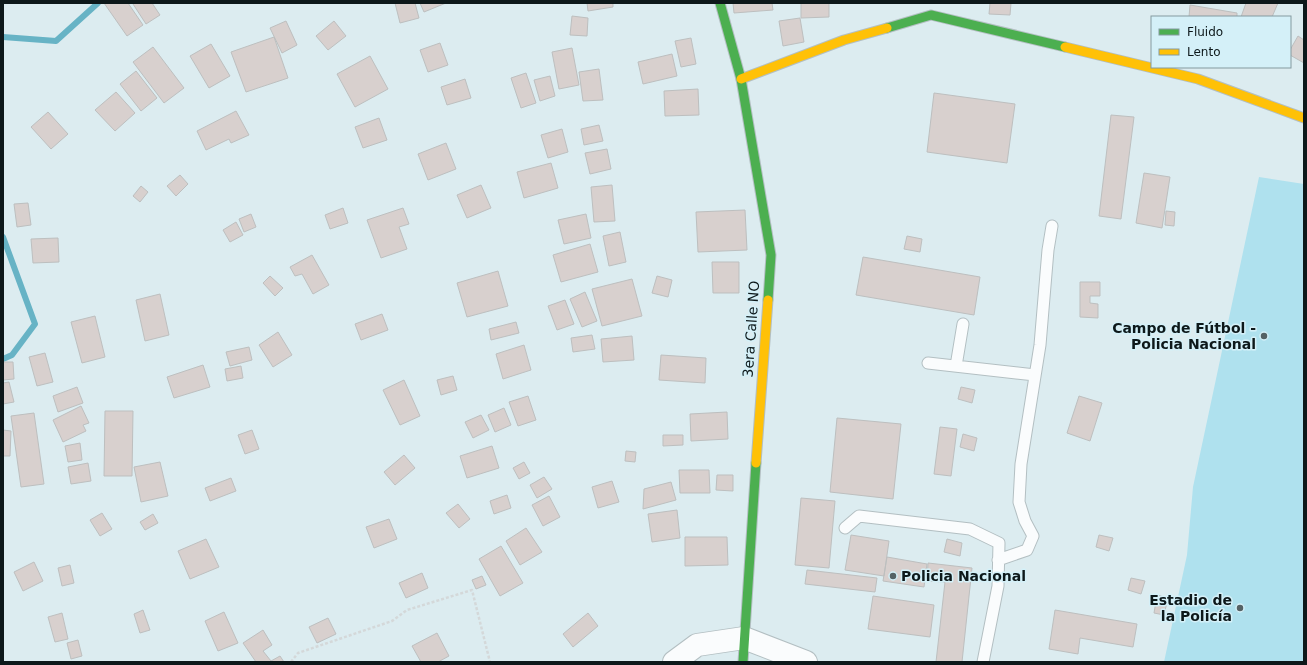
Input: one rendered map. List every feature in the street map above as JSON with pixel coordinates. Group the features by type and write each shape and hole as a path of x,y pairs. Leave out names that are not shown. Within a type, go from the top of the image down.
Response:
{"street":[{"name":"3era Calle NO","path":"720,3 741,80 771,255 743,662"},
{"path":"741,80 844,40 930,15 1151,68"},
{"path":"1152,68 1198,79 1304,118"},
{"path":"674,662 697,645 744,638 806,662"}],"lane":[{"path":"998,560 1027,550 1033,536 1025,521 1019,502 1021,464 1040,345 1048,250 1052,226"},
{"path":"956,366 963,324"},
{"path":"928,363 1035,375"},
{"path":"845,528 859,516 970,529 999,542 998,586 983,662"}],"path":[{"path":"291,662 298,653 392,621 407,610 472,590 490,662"}],"shaded area":[{"path":"1259,177 1304,184 1304,662 1164,662 1187,555 1193,487"}],"building":[{"path":"104,3 128,3 143,25 127,36"},
{"path":"133,3 152,3 160,15 146,24"},
{"path":"395,3 415,3 419,18 400,23"},
{"path":"420,3 446,3 424,12"},
{"path":"587,3 613,3 613,7 588,11"},
{"path":"733,3 772,3 773,10 734,13"},
{"path":"801,3 829,3 829,17 801,18"},
{"path":"990,3 1011,3 1010,15 989,14"},
{"path":"1246,3 1278,3 1272,16 1241,16"},
{"path":"1190,5 1237,13 1237,16 1189,16"},
{"path":"572,16 588,18 587,36 570,35"},
{"path":"800,18 804,42 783,46 779,21"},
{"path":"286,21 297,45 282,53 270,28"},
{"path":"334,21 346,36 328,50 316,36"},
{"path":"1298,36 1304,40 1304,63 1291,56 1291,48"},
{"path":"274,37 288,78 246,92 231,52"},
{"path":"691,38 696,64 681,67 675,41"},
{"path":"440,43 448,65 428,72 420,50"},
{"path":"211,44 230,76 209,88 190,56"},
{"path":"153,47 184,88 164,103 133,62"},
{"path":"572,48 579,85 559,89 552,52"},
{"path":"672,54 677,76 643,84 638,62"},
{"path":"370,56 388,89 355,107 337,74"},
{"path":"599,69 603,100 583,101 579,72"},
{"path":"136,71 157,98 141,111 120,84"},
{"path":"526,73 536,103 521,108 511,78"},
{"path":"550,76 555,96 540,101 534,80"},
{"path":"465,79 471,98 447,105 441,87"},
{"path":"698,89 699,115 665,116 664,91"},
{"path":"116,92 135,113 115,131 95,110"},
{"path":"934,93 1015,104 1007,163 927,152"},
{"path":"236,111 249,135 231,143 229,139 206,150 197,131"},
{"path":"48,112 68,134 51,149 31,127"},
{"path":"1111,115 1134,117 1121,219 1099,216"},
{"path":"379,118 387,140 363,148 355,127"},
{"path":"599,125 603,141 584,145 581,129"},
{"path":"562,129 568,152 548,158 541,135"},
{"path":"446,143 456,169 428,180 418,154"},
{"path":"607,149 611,169 590,174 585,153"},
{"path":"551,163 558,188 524,198 517,172"},
{"path":"1144,173 1170,177 1162,228 1136,223"},
{"path":"180,175 188,184 176,196 167,186"},
{"path":"481,185 491,208 467,218 457,195"},
{"path":"612,185 615,221 594,222 591,187"},
{"path":"141,186 148,192 140,202 133,196"},
{"path":"28,203 31,225 17,227 14,204"},
{"path":"343,208 348,223 330,229 325,215"},
{"path":"403,208 409,224 399,227 407,249 381,258 367,220"},
{"path":"745,210 747,250 698,252 696,212"},
{"path":"1166,211 1175,212 1174,226 1165,225"},
{"path":"251,214 256,227 244,232 239,219"},
{"path":"586,214 591,238 564,244 558,220"},
{"path":"236,222 243,235 230,242 223,230"},
{"path":"620,232 626,262 609,266 603,236"},
{"path":"907,236 922,239 920,252 904,249"},
{"path":"58,238 59,262 33,263 31,239"},
{"path":"590,244 598,272 561,282 553,255"},
{"path":"312,255 329,285 313,294 302,274 295,276 290,267"},
{"path":"863,257 980,277 974,315 856,295"},
{"path":"712,262 739,262 739,293 713,293"},
{"path":"498,271 508,306 467,317 457,283"},
{"path":"270,276 283,288 275,296 263,283"},
{"path":"657,276 672,280 668,297 652,293"},
{"path":"632,279 642,316 602,326 592,289"},
{"path":"1080,282 1100,282 1100,296 1090,296 1090,303 1098,304 1098,318 1080,317"},
{"path":"585,292 597,321 582,327 570,299"},
{"path":"160,294 169,335 145,341 136,300"},
{"path":"565,300 574,324 557,330 548,306"},
{"path":"382,314 388,330 361,340 355,324"},
{"path":"95,316 105,357 82,363 71,322"},
{"path":"516,322 519,333 491,340 489,329"},
{"path":"278,332 292,355 273,367 259,345"},
{"path":"592,335 595,349 573,352 571,338"},
{"path":"632,336 634,360 603,362 601,339"},
{"path":"524,345 531,370 503,379 496,354"},
{"path":"249,347 252,360 230,366 226,352"},
{"path":"45,353 53,382 37,386 29,357"},
{"path":"661,355 706,358 705,383 659,380"},
{"path":"3,362 13,362 14,379 3,380"},
{"path":"203,365 210,387 174,398 167,377"},
{"path":"241,366 243,378 227,381 225,369"},
{"path":"453,376 457,390 441,395 437,380"},
{"path":"404,380 420,416 400,425 383,390"},
{"path":"9,382 14,402 3,404 3,383"},
{"path":"77,387 83,403 58,412 53,396"},
{"path":"961,387 975,390 972,403 958,399"},
{"path":"528,396 536,420 518,426 509,402"},
{"path":"1079,396 1102,403 1090,441 1067,433"},
{"path":"81,406 89,423 83,425 86,431 63,442 53,420"},
{"path":"504,408 511,425 495,432 488,415"},
{"path":"105,411 133,411 132,476 104,476"},
{"path":"727,412 728,439 691,441 690,414"},
{"path":"34,413 44,484 21,487 11,416"},
{"path":"481,415 489,430 473,438 465,422"},
{"path":"837,418 901,424 893,499 830,492"},
{"path":"940,427 957,429 951,476 934,474"},
{"path":"3,430 11,431 10,456 3,456"},
{"path":"252,430 259,449 245,454 238,435"},
{"path":"963,434 977,438 974,451 960,447"},
{"path":"663,435 683,435 683,445 663,446"},
{"path":"80,443 82,460 68,462 65,446"},
{"path":"492,446 499,468 467,478 460,456"},
{"path":"626,451 636,452 635,462 625,461"},
{"path":"404,455 415,468 395,485 384,472"},
{"path":"160,462 168,496 141,502 134,467"},
{"path":"524,462 530,473 519,479 513,468"},
{"path":"88,463 91,481 71,484 68,467"},
{"path":"679,470 709,470 710,493 680,493"},
{"path":"717,475 733,475 733,491 716,490"},
{"path":"544,477 552,489 537,498 530,485"},
{"path":"231,478 236,491 210,501 205,488"},
{"path":"612,481 619,502 598,508 592,487"},
{"path":"671,482 676,500 643,509 644,489"},
{"path":"507,495 511,508 494,514 490,501"},
{"path":"549,496 560,517 543,526 532,505"},
{"path":"801,498 835,501 829,568 795,565"},
{"path":"458,504 470,519 459,528 446,513"},
{"path":"677,510 680,538 652,542 648,514"},
{"path":"102,513 112,529 100,536 90,520"},
{"path":"153,514 158,523 145,530 140,522"},
{"path":"389,519 397,539 374,548 366,527"},
{"path":"526,528 542,552 520,565 506,541"},
{"path":"851,535 889,541 884,576 845,570"},
{"path":"1099,535 1113,538 1109,551 1096,547"},
{"path":"685,537 727,537 728,565 685,566"},
{"path":"206,539 219,567 190,579 178,551"},
{"path":"947,539 962,543 960,556 944,552"},
{"path":"501,546 523,583 500,596 479,559"},
{"path":"887,557 927,564 924,587 883,581"},
{"path":"34,562 43,581 23,591 14,572"},
{"path":"928,563 972,568 962,662 936,662 945,582 927,581"},
{"path":"70,565 74,583 62,586 58,568"},
{"path":"807,570 877,578 875,592 805,584"},
{"path":"422,573 428,588 406,598 399,583"},
{"path":"482,576 486,585 476,589 472,580"},
{"path":"1131,578 1145,581 1141,594 1128,590"},
{"path":"1157,595 1168,598 1164,615 1154,613"},
{"path":"873,596 934,605 930,637 868,629"},
{"path":"143,610 150,630 140,633 134,614"},
{"path":"1055,610 1137,624 1133,647 1080,638 1078,654 1049,649"},
{"path":"224,612 238,643 218,651 205,621"},
{"path":"62,613 68,639 55,642 48,617"},
{"path":"588,613 598,626 573,647 563,634"},
{"path":"328,618 336,634 317,643 309,627"},
{"path":"263,630 272,645 263,651 271,661 280,656 284,662 256,662 243,643"},
{"path":"437,633 449,656 438,662 421,662 412,646"},
{"path":"78,640 82,656 71,659 67,643"}],"waterway":[{"path":"3,37 56,41 98,3"},
{"path":"3,237 35,324 12,355 3,359"}],"traffic: fast":[{"path":"720,3 741,79 771,255 768,300"},
{"path":"887,28 931,15 1065,47"},
{"path":"743,662 756,463"}],"traffic: slow":[{"path":"741,79 844,40 887,28"},
{"path":"1065,47 1151,68"},
{"path":"1152,68 1198,79 1304,118"},
{"path":"756,463 768,300"}],"place":[{"name":"Campo de Fútbol - Policia Nacional","path":"1264,336"},
{"name":"Policia Nacional","path":"893,576"},
{"name":"Estadio de la Policía","path":"1240,608"}]}
